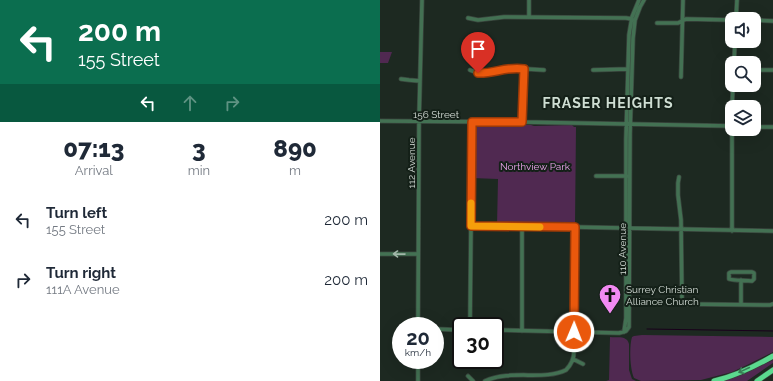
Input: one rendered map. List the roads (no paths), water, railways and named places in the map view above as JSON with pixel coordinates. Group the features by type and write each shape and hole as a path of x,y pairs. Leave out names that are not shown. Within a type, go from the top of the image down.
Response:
{"highway":[{"path":"714,381 741,372 773,356"},
{"path":"757,381 773,370"}],"street":[{"name":"112 Avenue","path":"418,317 419,121 422,0"},
{"path":"529,0 529,17"},
{"name":"110 Avenue","path":"574,332 620,333 624,332 628,328 630,323 628,229 629,34 635,9 640,0"},
{"name":"110 Avenue","path":"628,125 631,92 633,20 644,0"},
{"path":"681,77 683,0"},
{"path":"736,12 737,0"},
{"path":"468,18 478,20 504,17 626,18 633,20"},
{"path":"657,23 678,23 688,19 725,20"},
{"path":"761,20 773,21"},
{"path":"470,70 475,73 486,74 507,68 544,70"},
{"path":"522,122 524,69"},
{"path":"592,70 628,69 630,72 629,90 631,92"},
{"path":"761,70 773,70"},
{"path":"401,78 420,81"},
{"name":"156 Street","path":"380,121 725,126"},
{"path":"470,317 472,122"},
{"path":"761,127 773,127"},
{"path":"732,136 732,231"},
{"path":"596,176 628,176"},
{"path":"679,176 678,198 682,230 680,305 773,304"},
{"path":"471,226 773,231"},
{"path":"522,226 522,331"},
{"path":"555,378 568,368 574,355 575,227"},
{"path":"380,254 418,254"},
{"path":"752,272 754,274 754,279 752,281 741,280 729,279 729,273 752,272"},
{"path":"741,280 741,304"},
{"path":"504,330 574,332"},
{"path":"573,359 582,364"},
{"path":"418,369 418,381"},
{"path":"468,376 473,381"},
{"path":"486,381 496,377 535,380"}],"waterway":[{"path":"647,329 773,331"}],"place":[{"name":"Surrey Christian Alliance Church","path":"610,314"}],"district":[{"name":"FRASER HEIGHTS","path":"608,103"}],"park label":[{"name":"Northview Park","path":"535,166"}]}
